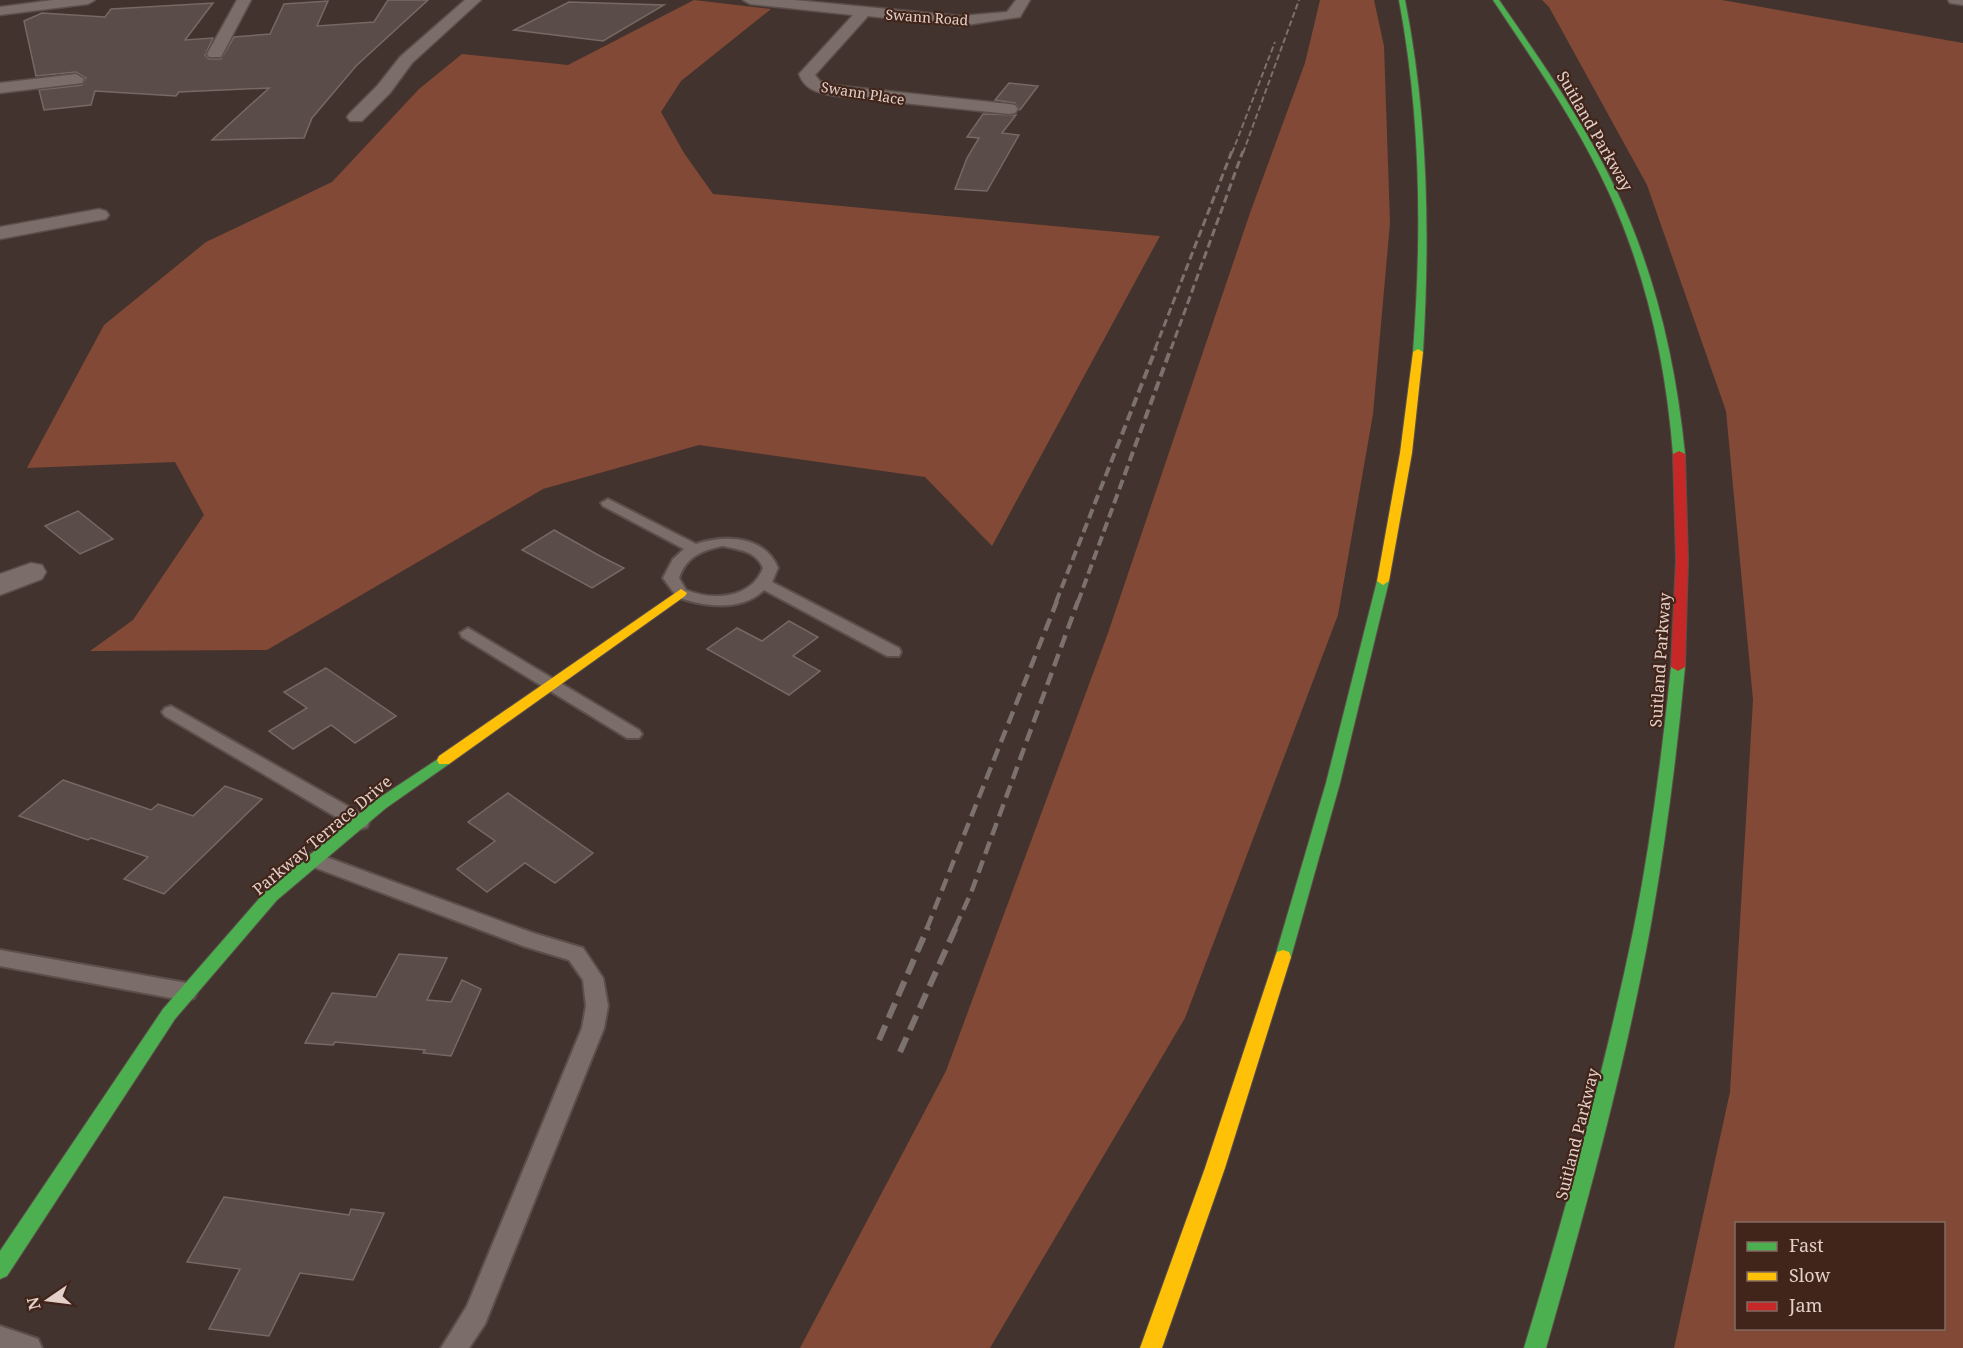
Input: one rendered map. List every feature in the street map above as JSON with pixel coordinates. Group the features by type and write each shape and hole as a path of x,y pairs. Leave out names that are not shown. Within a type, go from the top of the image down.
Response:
{"main road":[{"path":"1151,1348 1253,1050 1296,915 1358,696 1393,532 1415,400 1424,266 1419,115 1412,54 1402,0"},
{"name":"Suitland Parkway","path":"1496,0 1592,152 1614,194 1642,265 1657,321 1670,386 1679,458 1682,531 1680,644 1670,757 1647,900 1608,1083 1555,1284 1535,1348"},
{"name":"Parkway Terrace Drive","path":"0,1269 170,1014 271,896 381,804 681,593"}],"street":[{"path":"0,11 88,0"},
{"path":"214,54 244,0"},
{"path":"356,117 384,89 406,60 474,0"},
{"name":"Swann Road","path":"750,0 941,20 979,21 1015,14 1023,0"},
{"path":"1955,0 1963,1"},
{"name":"Swann Place","path":"864,12 807,74 811,83 819,88 836,91 1009,109"},
{"path":"0,88 76,79"},
{"path":"0,233 99,215"},
{"path":"0,586 31,572"}],"lane":[{"path":"608,503 695,549"},
{"path":"723,542 743,543 759,549 769,559 771,572 764,584 750,595 730,601 709,602 681,593 671,578 675,565 695,549 723,542"},
{"path":"764,584 892,652"},
{"path":"468,633 633,734"},
{"path":"171,712 360,822"},
{"path":"315,860 576,954 593,978 597,1006 593,1028 476,1315 454,1348"},
{"path":"0,958 188,992"},
{"path":"0,1339 29,1348"}],"shaded area":[{"path":"694,0 771,9 681,81 661,112 684,153 713,194 1160,236 992,546 925,477 699,445 543,489 267,650 90,651 133,620 204,515 175,462 27,468 104,325 206,242 332,182 419,89 462,54 568,65"},
{"path":"1320,0 1374,0 1384,46 1390,223 1373,414 1338,615 1185,1018 990,1348 800,1348 946,1071 1108,633 1250,213 1305,63"},
{"path":"1542,0 1722,0 1963,43 1963,1348 1674,1348 1730,1092 1753,700 1726,411 1647,185 1549,7"}],"building":[{"path":"388,0 428,0 356,66 312,118 304,138 212,140 269,88 179,92 176,96 95,91 91,105 44,110 39,90 82,85 86,78 76,72 36,76 24,21 42,13 105,17 111,9 213,3 185,40 213,38 205,55 209,59 221,59 234,37 270,34 284,4 328,1 317,26 374,22"},
{"path":"569,2 664,5 603,41 514,30"},
{"path":"1009,83 1038,86 1020,110 1015,103 995,100"},
{"path":"983,114 1016,115 1002,133 1019,135 987,191 955,189 967,158 979,138 967,137"},
{"path":"78,511 113,539 80,554 45,526"},
{"path":"554,530 624,568 592,588 522,550"},
{"path":"789,621 818,637 793,656 820,671 789,695 707,649 737,628 762,641"},
{"path":"326,668 396,716 355,743 331,725 293,749 269,731 307,708 284,692"},
{"path":"63,780 151,810 158,804 193,816 225,786 262,799 164,894 124,879 148,857 91,838 88,840 19,816"},
{"path":"508,793 593,853 555,883 525,863 487,892 457,869 495,841 468,822"},
{"path":"399,954 447,958 427,1000 451,1002 462,980 481,989 451,1056 423,1053 425,1050 335,1042 333,1045 305,1043 332,993 376,997"},
{"path":"224,1197 349,1215 351,1209 384,1213 353,1280 300,1273 269,1336 209,1329 240,1269 187,1262"}],"railway":[{"path":"1243,153 1299,0"},
{"path":"1232,153 1275,42"},
{"path":"1155,349 1232,151"},
{"path":"1171,349 1243,151"},
{"path":"1056,602 1156,348"},
{"path":"1078,602 1171,348"},
{"path":"927,928 1057,601"},
{"path":"955,928 971,893 1078,601"},
{"path":"879,1040 928,927"},
{"path":"900,1052 956,927"}],"traffic: fast":[{"path":"1402,0 1416,87 1423,175 1423,264 1418,352"},
{"path":"1496,0 1574,119 1602,169 1627,225 1649,288 1666,354 1679,454"},
{"path":"1283,957 1333,783 1383,581"},
{"path":"1535,1348 1583,1180 1624,1011 1657,840 1678,667"},
{"path":"0,1269 169,1014 271,896 381,804 444,760"}],"traffic: slow":[{"path":"1383,581 1406,453 1418,352"},
{"path":"444,760 681,593"},
{"path":"1151,1348 1215,1168 1283,957"}],"traffic: jam":[{"path":"1678,667 1682,560 1679,454"}]}
